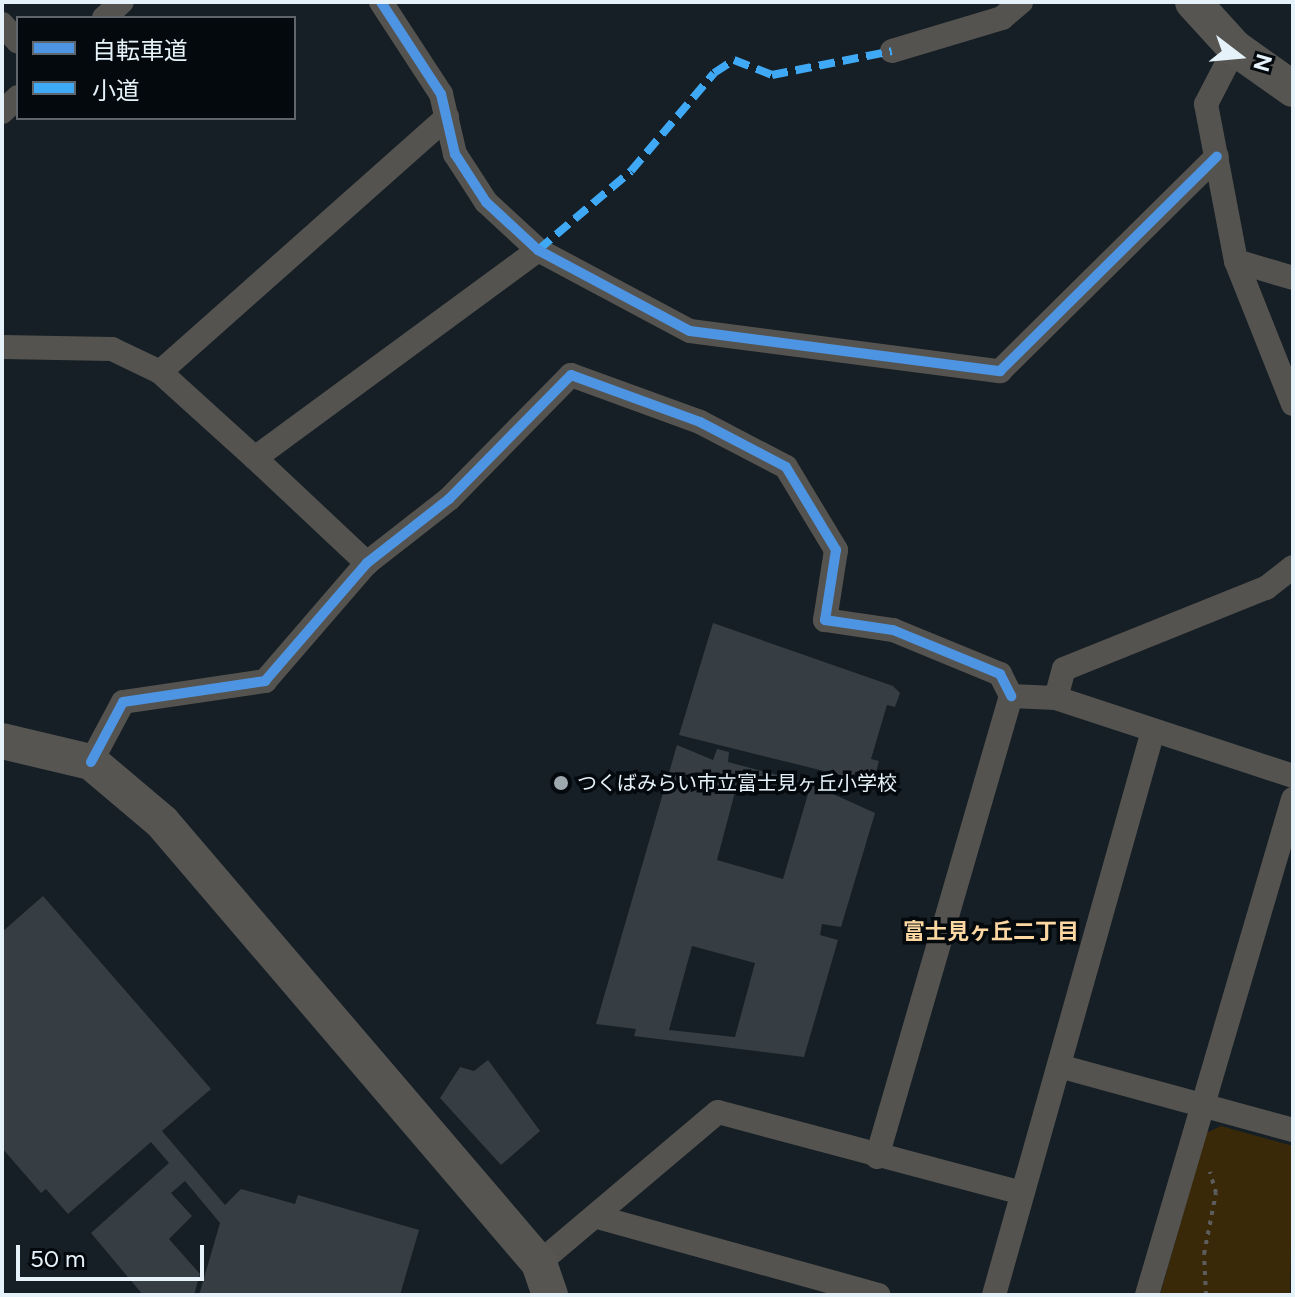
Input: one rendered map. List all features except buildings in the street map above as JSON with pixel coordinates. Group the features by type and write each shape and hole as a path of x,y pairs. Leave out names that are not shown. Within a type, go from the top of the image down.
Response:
{"street":[{"path":"106,16 122,2"},
{"path":"381,2 441,94 455,154 486,202 538,250 690,331 1000,371 1217,156"},
{"path":"892,51 988,24 1021,2"},
{"path":"1193,2 1235,48 1293,89"},
{"path":"2,24 16,40"},
{"path":"1235,48 1206,104 1236,261 1293,404"},
{"path":"160,372 447,117"},
{"path":"255,458 538,250"},
{"path":"1236,261 1293,278"},
{"path":"2,347 112,349 160,372 367,563"},
{"path":"91,762 123,702 265,681 367,563 449,499 571,375 700,422 786,467 836,550 825,620 906,635 1000,674 1011,696 877,1157"},
{"path":"1056,698 1064,669 1266,588 1293,567"},
{"path":"1011,696 1056,698 1293,776"},
{"path":"994,1295 1153,731"},
{"path":"2,741 91,762 162,822 545,1279 601,1218 718,1112 877,1157 1022,1193"},
{"path":"1147,1295 1293,799"},
{"path":"1059,1066 1293,1130"},
{"path":"601,1218 879,1295"}],"path":[{"path":"1188,1151 1206,1166 1216,1193 1204,1254 1206,1295"}],"shaded area":[{"path":"1221,1126 1293,1146 1290,1295 1160,1295 1206,1133"}],"marked path":[{"path":"538,250 631,171 714,73 734,60 772,75 892,51"}],"cycle path":[{"path":"381,2 441,94 455,154 486,202 538,250 690,331 1000,371 1217,156"},
{"path":"91,762 123,702 265,681 367,563 449,499 571,375 700,422 786,467 836,550 825,620 893,630 1000,674 1011,696"}],"place":[{"name":"つくばみらい市立富士見ヶ丘小学校","path":"561,783"}],"district":[{"name":"富士見ヶ丘二丁目","path":"991,932"}]}
